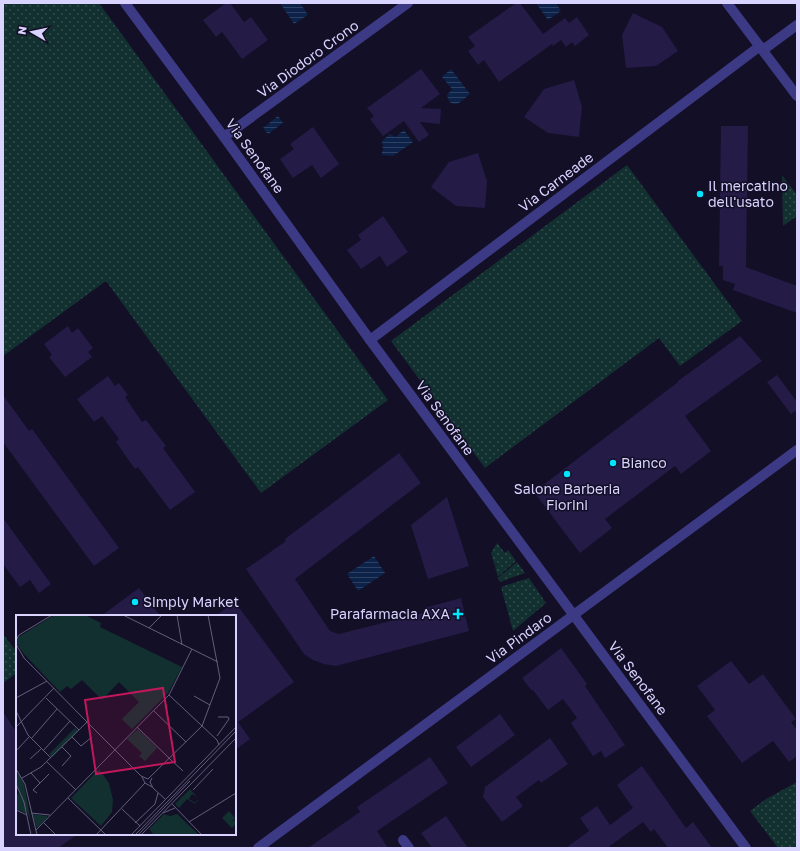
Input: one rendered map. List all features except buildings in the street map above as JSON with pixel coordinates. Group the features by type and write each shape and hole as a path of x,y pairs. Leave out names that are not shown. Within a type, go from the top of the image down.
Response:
{"street":[{"name":"Via Senofane","path":"125,3 224,137 370,340 746,848"},
{"name":"Via Diodoro Crono","path":"224,137 408,3"},
{"path":"727,3 797,96"},
{"name":"Via Carneade","path":"370,340 762,48 797,25"},
{"name":"Via Pindaro","path":"258,848 797,450"}],"green space":[{"path":"3,3 99,3 388,400 261,493 106,281 3,356"},
{"path":"627,165 742,321 680,366 659,338 485,468 391,341"},
{"path":"782,175 797,195 797,216 783,226"},
{"path":"497,543 505,553 508,550 516,561 498,577 495,567 499,561 495,566 491,553"},
{"path":"517,562 525,573 500,582 498,578"},
{"path":"529,578 546,603 513,631 501,587"},
{"path":"3,634 16,651 16,674 3,683"},
{"path":"797,782 797,848 778,848 750,811 766,799"}],"water":[{"path":"280,3 300,3 308,15 294,24"},
{"path":"536,3 556,3 561,11 548,20"},
{"path":"451,69 470,94 459,103 455,104 449,100 447,95 452,89 442,77"},
{"path":"278,116 283,123 268,134 263,128"},
{"path":"404,130 413,142 393,156 382,155 382,151 384,149 382,147 382,141 390,134 395,137"},
{"path":"374,556 385,573 358,591 347,574"}],"place":[{"name":"Il mercatino dell'usato","path":"700,194"},
{"name":"Bianco","path":"613,463"},
{"name":"Salone Barberia Fiorini","path":"567,474"},
{"name":"Simply Market","path":"135,602"},
{"name":"Parafarmacia AXA","path":"458,614"}]}
